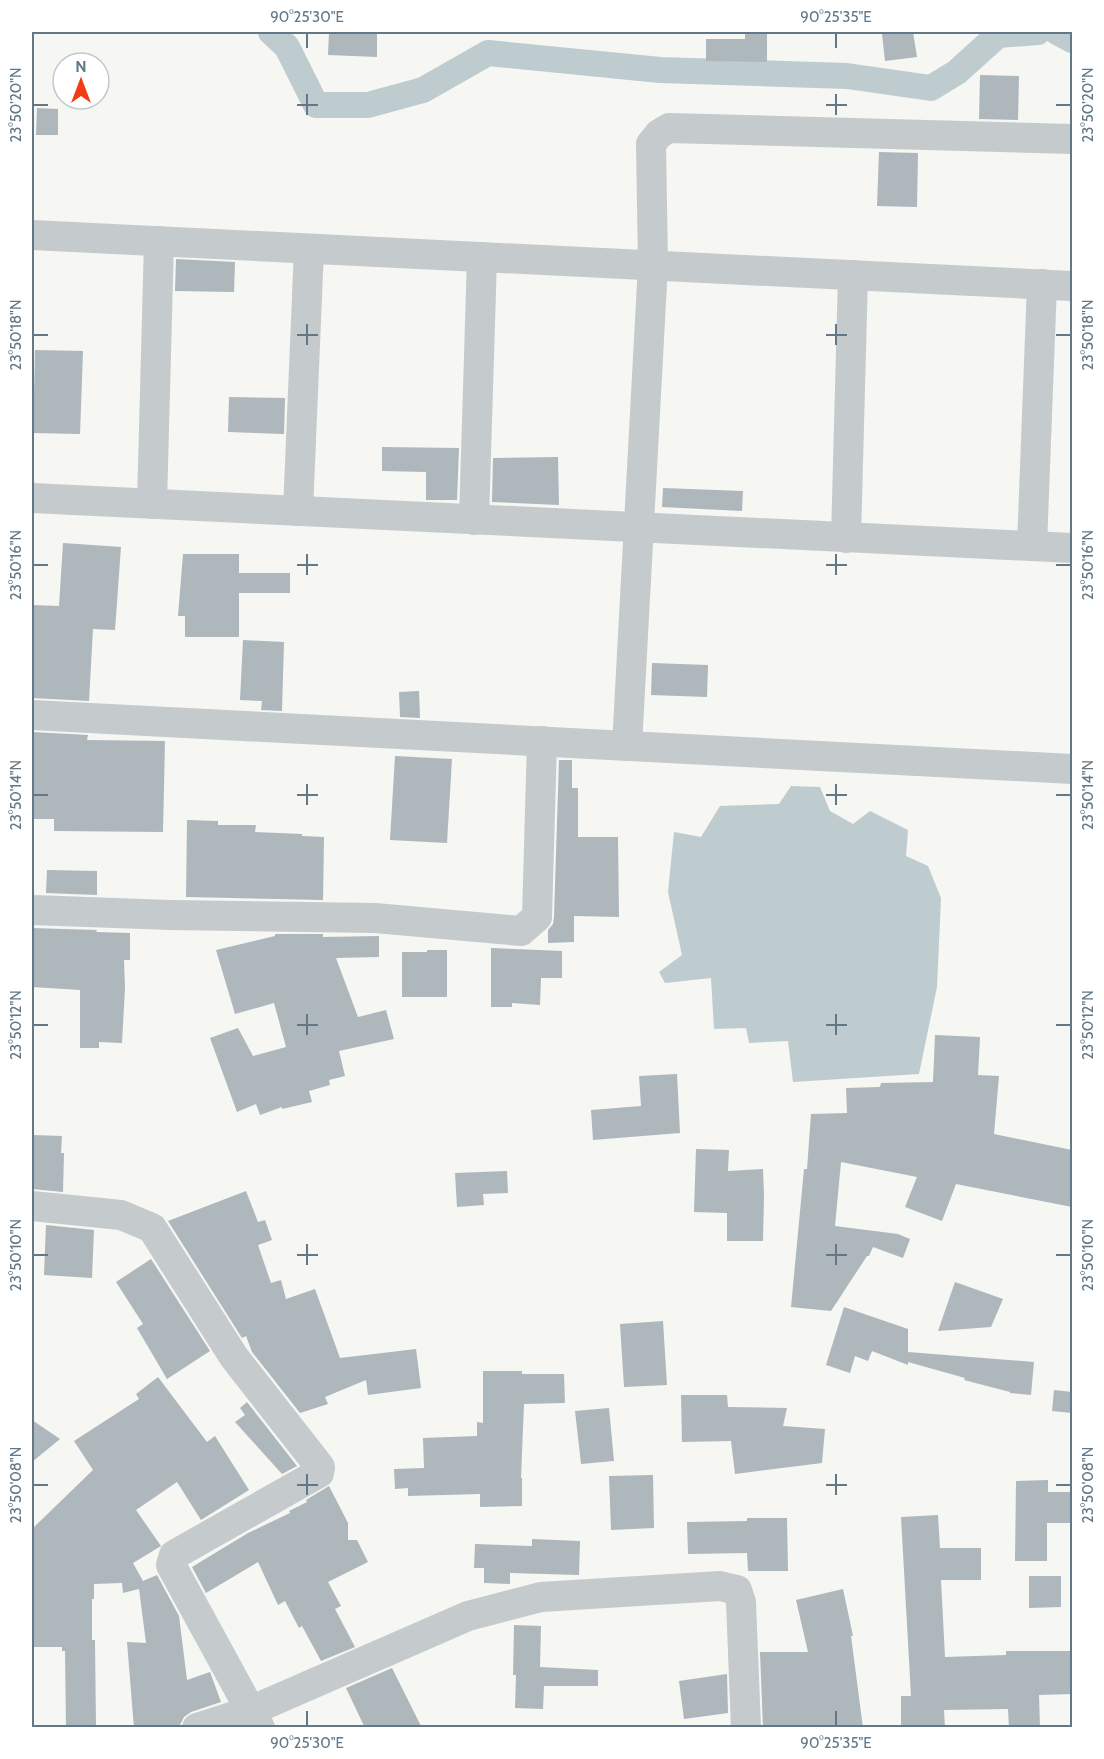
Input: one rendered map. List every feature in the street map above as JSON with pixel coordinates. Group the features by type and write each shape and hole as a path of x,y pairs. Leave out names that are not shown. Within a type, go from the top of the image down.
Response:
{"street":[{"path":"627,746 653,265 651,144 659,134 669,128 1072,139"},
{"path":"32,235 1072,286"},
{"path":"152,504 159,241"},
{"path":"298,511 309,249"},
{"path":"474,520 482,257"},
{"path":"846,538 853,275"},
{"path":"1032,546 1042,284"},
{"path":"32,498 1072,548"},
{"path":"32,715 1072,769"},
{"path":"32,910 375,918 521,931 537,917 542,741"},
{"path":"32,1206 121,1215 152,1228 234,1357 320,1467 319,1473 174,1555 171,1565 255,1719"},
{"path":"197,1728 255,1719 468,1616 541,1597 720,1586 737,1590 741,1602 746,1728"}],"shaded area":[{"path":"791,786 820,787 830,811 853,824 870,811 908,830 906,856 928,866 941,898 937,987 919,1074 793,1082 788,1041 749,1043 746,1028 714,1029 711,978 665,983 659,972 682,955 668,892 674,832 701,837 720,806 779,804"}],"building":[{"path":"329,32 377,32 377,57 328,55"},
{"path":"745,32 767,32 767,62 706,61 706,39 745,39"},
{"path":"913,32 917,57 885,61 882,34"},
{"path":"980,75 1019,76 1018,120 979,119"},
{"path":"37,108 58,111 58,135 36,135"},
{"path":"879,152 918,153 917,207 877,206"},
{"path":"176,259 235,262 234,292 175,291"},
{"path":"35,350 83,351 80,434 33,433"},
{"path":"229,397 285,398 284,434 228,432"},
{"path":"382,447 459,448 457,500 426,500 426,472 382,471"},
{"path":"558,457 559,505 492,502 493,458"},
{"path":"663,488 743,491 742,511 662,507"},
{"path":"63,543 121,547 115,630 93,629 89,701 32,698 32,605 59,606"},
{"path":"183,554 239,554 239,573 290,573 290,593 239,593 239,637 185,637 185,616 178,616"},
{"path":"243,640 284,642 282,711 261,710 262,701 240,700"},
{"path":"652,663 708,665 707,697 651,695"},
{"path":"419,691 420,718 400,717 399,692"},
{"path":"32,732 88,735 87,740 165,741 163,832 54,831 54,819 32,819"},
{"path":"395,756 452,759 447,843 390,840"},
{"path":"559,760 572,760 572,788 578,788 578,837 618,837 619,917 574,916 574,942 548,943 548,930 553,924 554,917"},
{"path":"187,820 218,821 218,825 256,825 255,832 324,837 323,900 186,897"},
{"path":"47,870 97,871 97,895 46,893"},
{"path":"32,928 130,933 130,960 124,960 122,1043 99,1042 99,1048 80,1048 80,990 32,987"},
{"path":"275,934 323,934 323,937 379,936 379,957 336,958 358,1017 386,1010 394,1039 339,1051 345,1076 329,1080 330,1085 309,1091 312,1102 282,1109 282,1107 260,1115 256,1104 237,1112 210,1038 238,1028 253,1056 286,1047 274,1003 235,1014 216,950 275,936"},
{"path":"491,948 562,951 562,978 541,978 540,1005 512,1003 512,1007 491,1007"},
{"path":"427,950 447,950 447,997 402,997 402,952 427,952"},
{"path":"935,1035 980,1037 978,1075 999,1076 994,1134 1072,1150 1072,1207 956,1184 942,1221 905,1207 917,1177 841,1162 835,1226 898,1234 910,1239 903,1258 873,1247 831,1311 791,1307 811,1114 847,1113 846,1088 880,1087 881,1083 933,1082"},
{"path":"677,1074 680,1133 593,1140 591,1110 641,1106 639,1076"},
{"path":"32,1135 62,1136 63,1192 32,1189"},
{"path":"696,1149 729,1150 728,1171 763,1169 763,1241 727,1241 727,1213 694,1212"},
{"path":"507,1171 508,1193 483,1194 484,1205 457,1207 455,1173"},
{"path":"246,1191 258,1222 265,1220 272,1240 258,1245 271,1283 281,1280 286,1299 315,1289 340,1358 416,1349 421,1388 368,1395 366,1380 325,1397 328,1404 300,1413 252,1352 246,1336 242,1338 168,1221"},
{"path":"46,1225 94,1230 92,1278 44,1275"},
{"path":"151,1259 210,1351 167,1379 137,1328 143,1324 116,1282"},
{"path":"955,1282 1003,1299 991,1327 938,1331"},
{"path":"844,1307 908,1329 908,1352 1034,1362 1031,1395 1010,1393 908,1362 908,1365 872,1351 868,1361 855,1356 850,1373 826,1365"},
{"path":"663,1321 667,1385 624,1387 620,1324"},
{"path":"483,1371 564,1374 565,1403 524,1404 522,1506 480,1507 480,1494 408,1496 408,1488 395,1489 394,1469 424,1468 423,1438 477,1436 477,1422 483,1423"},
{"path":"158,1377 207,1442 215,1436 249,1490 201,1520 177,1482 136,1510 161,1546 133,1563 143,1581 157,1575 179,1616 187,1680 210,1672 221,1702 191,1712 184,1717 180,1725 134,1728 127,1642 146,1643 139,1589 123,1593 122,1583 94,1584 92,1640 95,1640 96,1728 66,1728 65,1651 62,1651 62,1647 32,1647 32,1529 93,1470 74,1441 139,1399 136,1394"},
{"path":"1054,1390 1072,1392 1072,1413 1052,1411"},
{"path":"681,1395 727,1395 728,1407 787,1408 783,1426 825,1429 822,1463 735,1474 731,1441 682,1442"},
{"path":"247,1402 297,1466 282,1474 235,1422 245,1415 240,1408"},
{"path":"609,1408 614,1461 581,1464 575,1411"},
{"path":"32,1420 60,1439 32,1462"},
{"path":"653,1475 654,1528 611,1530 609,1476"},
{"path":"1048,1480 1048,1492 1072,1492 1072,1523 1047,1523 1047,1561 1015,1561 1016,1481"},
{"path":"329,1486 348,1523 348,1540 357,1540 368,1562 328,1582 341,1606 335,1609 355,1647 321,1661 302,1626 299,1628 285,1601 278,1605 258,1562 206,1593 192,1567 248,1533 290,1513 289,1511 307,1502 306,1500"},
{"path":"938,1515 940,1548 981,1548 981,1580 941,1580 945,1657 1006,1655 1006,1651 1072,1651 1072,1694 1039,1695 1040,1728 1009,1728 1008,1709 944,1710 945,1728 901,1728 901,1696 911,1696 901,1517"},
{"path":"747,1518 787,1518 788,1571 748,1571 747,1553 688,1554 687,1522 747,1521"},
{"path":"532,1539 580,1541 579,1575 510,1573 510,1584 484,1583 484,1568 474,1568 475,1544 532,1546"},
{"path":"1029,1576 1061,1576 1061,1607 1029,1608"},
{"path":"843,1589 853,1636 851,1636 863,1728 763,1728 760,1652 808,1652 796,1600"},
{"path":"514,1625 541,1626 540,1667 598,1670 598,1686 544,1686 543,1709 515,1708"},
{"path":"392,1668 422,1728 365,1728 346,1688"},
{"path":"727,1674 728,1713 684,1719 679,1681"}],"waterway":[{"path":"271,32 287,47 316,105 368,105 423,90 488,53 660,70 847,76 931,88 957,72 998,35 1038,32"},
{"path":"1057,32 1072,40"}]}
